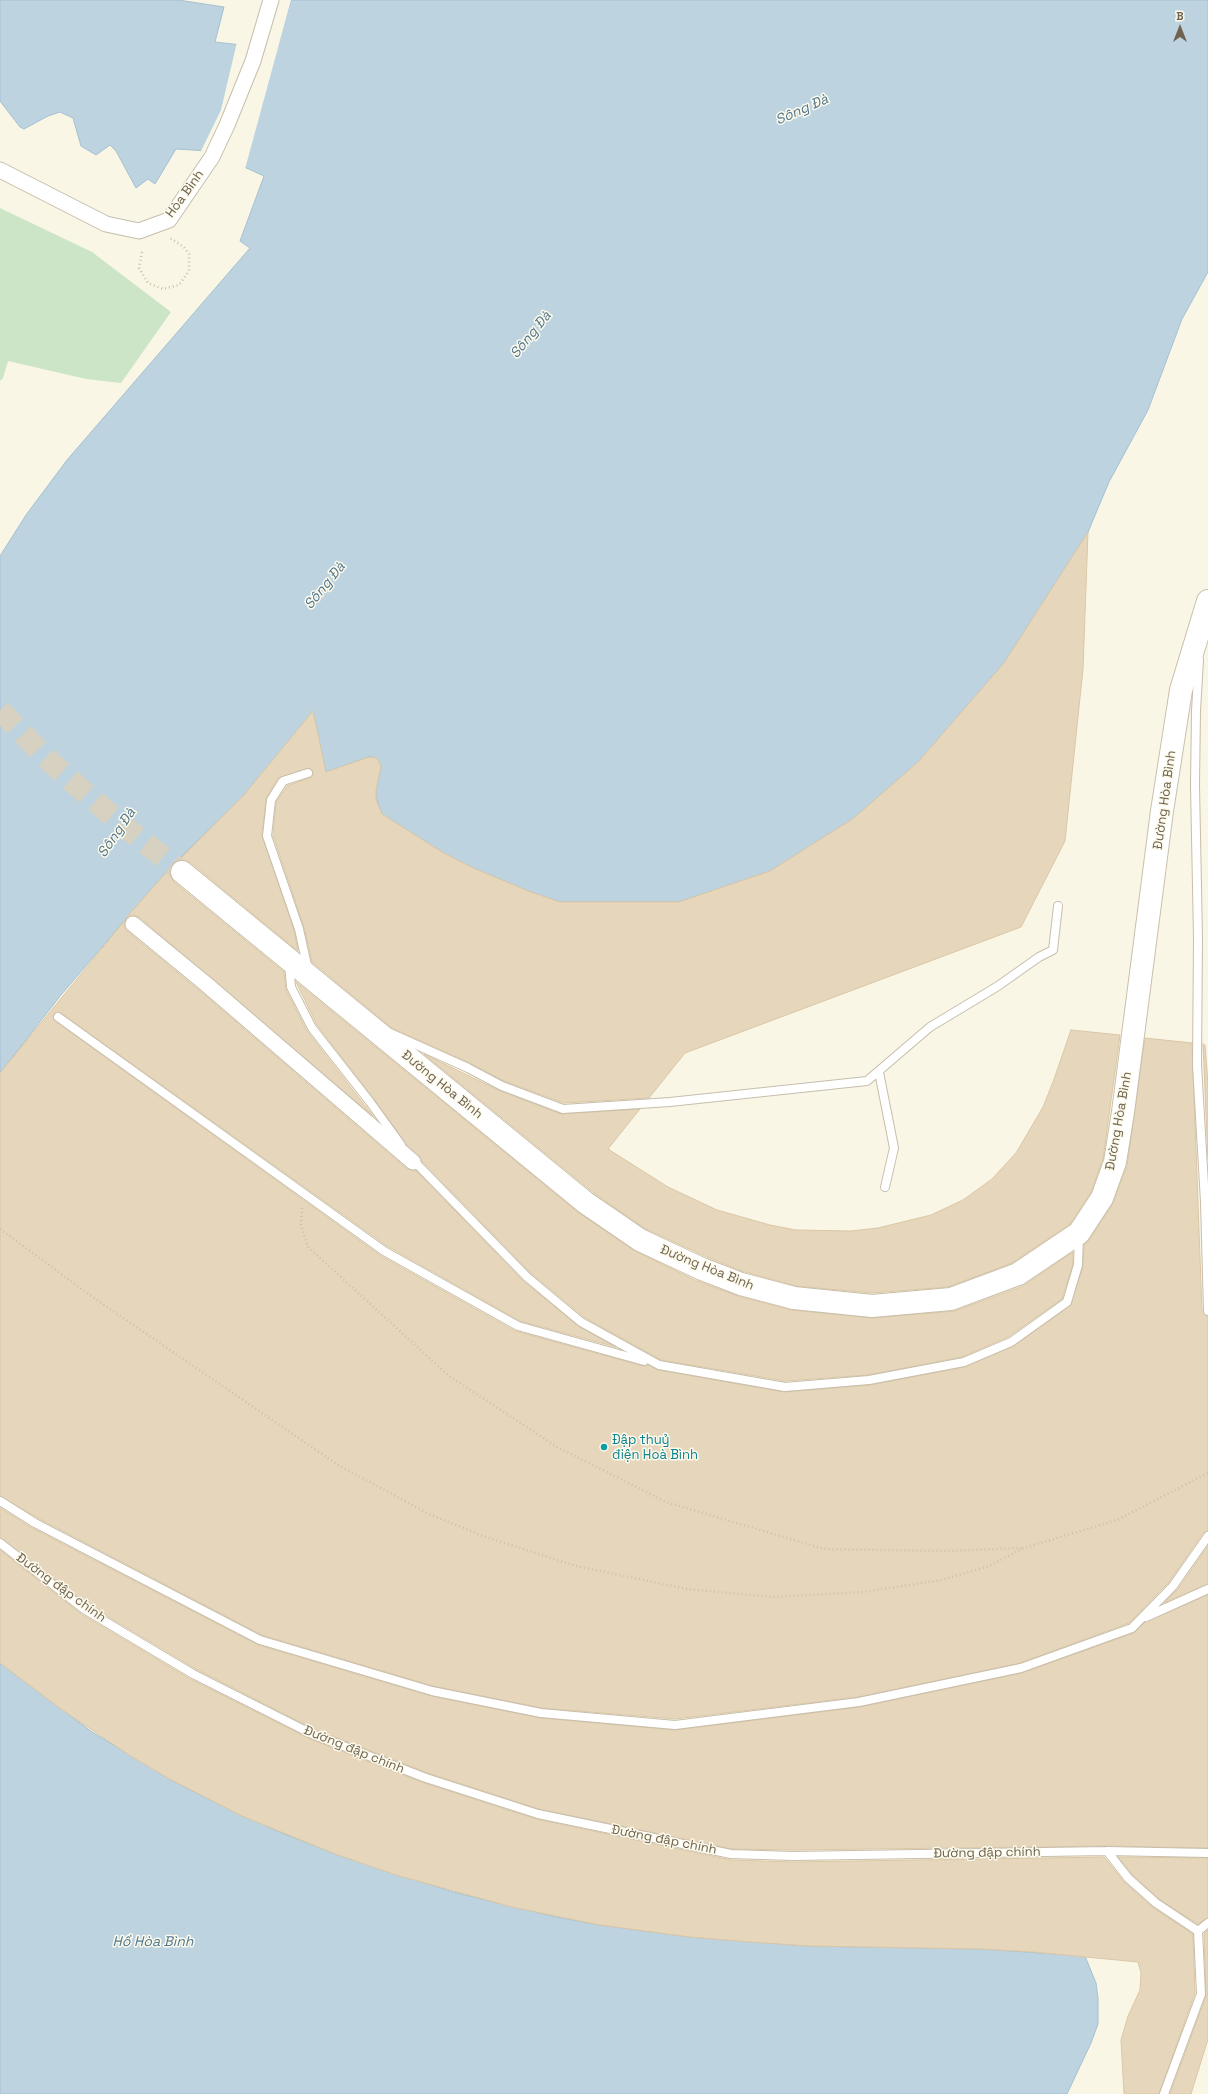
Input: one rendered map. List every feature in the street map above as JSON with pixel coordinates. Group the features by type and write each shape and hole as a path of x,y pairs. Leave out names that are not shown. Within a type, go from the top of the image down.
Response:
{"main road":[{"name":"Đường Hòa Bình","path":"182,872 586,1203 640,1240 702,1269 741,1284 794,1298 872,1306 952,1299 1018,1274 1079,1233 1102,1198 1114,1162 1123,1112 1162,811 1181,690 1208,601"}],"street":[{"name":"Hòa Bình","path":"0,170 106,224 139,230 169,220 212,157 227,125 253,61 271,0"},
{"path":"133,924 206,984 414,1162"}],"lane":[{"path":"1201,628 1196,711 1198,938 1197,1065 1205,1202 1208,1311"},
{"path":"308,773 282,781 271,800 267,836 299,929 309,976"},
{"path":"364,1021 468,1068 502,1086 563,1109 670,1102 867,1081 930,1027 998,986 1039,957 1053,950 1058,906"},
{"path":"289,959 291,987 312,1028 370,1102 414,1162 527,1277 575,1317 659,1365"},
{"path":"58,1017 384,1251 518,1326 659,1365 785,1387 869,1380 964,1362 1011,1342 1066,1302 1078,1265 1079,1233"},
{"path":"879,1072 894,1148 886,1188"},
{"path":"0,1501 35,1523 260,1640 432,1691 541,1714 675,1725 858,1702 1021,1668 1132,1628 1173,1586 1208,1536"},
{"name":"Đường đập chính","path":"0,1543 84,1609 193,1674 312,1734 426,1778 538,1814 731,1854 792,1856 1107,1851 1208,1852"},
{"path":"1141,1618 1208,1589"},
{"path":"1107,1851 1128,1878 1156,1903 1198,1931"},
{"path":"1198,1931 1208,1923"},
{"path":"1164,2094 1205,1995 1198,1931"}],"path":[{"path":"142,252 140,268 148,283 163,289 179,285 189,271 189,254 184,247 170,238"},
{"path":"304,1193 301,1225 308,1247 449,1376 557,1447 666,1502 824,1548 945,1551 1024,1548"},
{"path":"0,1229 91,1296 338,1465 429,1514 483,1536 576,1566 688,1589 772,1597 863,1592 942,1580 989,1566 1024,1548 1117,1520 1208,1473"}],"green space":[{"path":"0,208 92,252 171,312 121,383 86,379 8,361 3,378 0,381"}],"water":[{"name":"Sông Đà","path":"0,0 178,0 224,7 215,42 277,49 291,0 1208,0 1208,272 1182,319 1148,410 1109,482 1088,532 1004,663 918,762 854,818 770,871 679,902 560,902 531,892 473,868 442,852 382,814 377,800 376,790 381,766 377,758 369,757 326,772 313,712 243,796 165,873 61,995 0,1073 0,556 26,515 67,460 250,248 240,241 264,176 209,151 176,149 155,184 148,179 136,188 116,151 110,145 96,155 81,146 73,118 60,112 48,116 24,129 20,127 0,101"},
{"name":"Hồ Hòa Bình","path":"0,1663 92,1732 166,1777 204,1797 282,1833 338,1855 453,1892 556,1917 600,1925 690,1937 810,1946 982,1949 1085,1956 1096,1983 1098,1998 1098,2024 1091,2043 1067,2094 0,2094"}],"pier":[{"path":"289,0 291,0 245,169 209,153 200,153 221,110 237,42 276,46"}],"building":[{"path":"1088,532 1083,669 1065,841 1021,927 685,1053 649,1098 564,1103 504,1081 470,1063 392,1028 312,962 304,927 273,835 276,802 287,786 312,777 313,772 310,768 278,778 266,799 262,835 294,930 298,951 190,862 179,860 243,796 313,711 326,772 369,757 377,758 381,766 376,790 376,800 382,814 442,852 473,868 531,892 560,902 679,902 770,871 854,818 918,762 1004,663"},
{"path":"170,868 170,876 174,882 284,972 286,990 307,1031 373,1116 139,917 134,915 126,918"},
{"path":"126,919 124,927 127,931 200,991 407,1169 416,1171 523,1281 578,1326 616,1347 520,1321 387,1246 61,1013 54,1014 53,1017 55,1021 381,1256 515,1331 643,1366 648,1365 658,1370 784,1392 870,1385 965,1367 1014,1346 1070,1306 1083,1267 1084,1245 1089,1240 1112,1205 1127,1166 1145,1038 1192,1043 1202,1311 1208,1316 1208,1531 1203,1533 1169,1582 1129,1623 1020,1663 858,1697 675,1719 542,1708 433,1686 262,1635 38,1518 0,1496 0,1073"},
{"path":"296,982 579,1213 635,1251 697,1281 738,1296 791,1310 873,1318 955,1311 1023,1286 1073,1252 1073,1264 1062,1299 1008,1337 962,1357 868,1375 785,1381 661,1360 584,1317 531,1273 422,1161 419,1155 406,1144 374,1099 317,1025"},
{"path":"1071,1030 1120,1035 1103,1159 1091,1192 1070,1224 1012,1263 948,1287 872,1293 796,1286 745,1272 707,1257 646,1229 594,1193 424,1054 500,1091 561,1114 640,1109 608,1149 668,1187 717,1210 770,1225 796,1230 851,1231 878,1228 931,1215 963,1200 992,1179 1016,1153 1043,1107"},
{"path":"1203,1044 1205,1045 1208,1084 1208,1159"},
{"path":"0,1508 32,1528 258,1645 431,1696 540,1718 675,1730 860,1707 1022,1673 1134,1633 1145,1622 1208,1595 1208,1848 1107,1846 793,1850 732,1849 539,1809 428,1773 314,1729 196,1669 87,1604 0,1538"},
{"path":"1208,1546 1208,1584 1164,1603 1178,1589"},
{"path":"0,1550 81,1614 190,1679 310,1739 424,1783 536,1819 731,1860 793,1862 1104,1857 1124,1882 1152,1907 1193,1934 1195,1993 1159,2094 1124,2094 1121,2040 1128,2016 1140,1990 1141,1973 1138,1962 1034,1952 982,1949 810,1946 750,1942 690,1937 600,1925 512,1907 396,1875 338,1855 242,1816 166,1777 129,1755 61,1709 0,1663"},
{"path":"1118,1857 1208,1858 1208,1918 1198,1924 1159,1899 1132,1874"},
{"path":"1208,1930 1208,2039 1191,2094 1170,2094 1206,1996 1204,1934"}],"tunnel":[{"path":"0,710 44,756 76,785 125,827 182,872"}],"place":[{"name":"Đập thuỷ điện Hoà Bình","path":"604,1447"}]}
